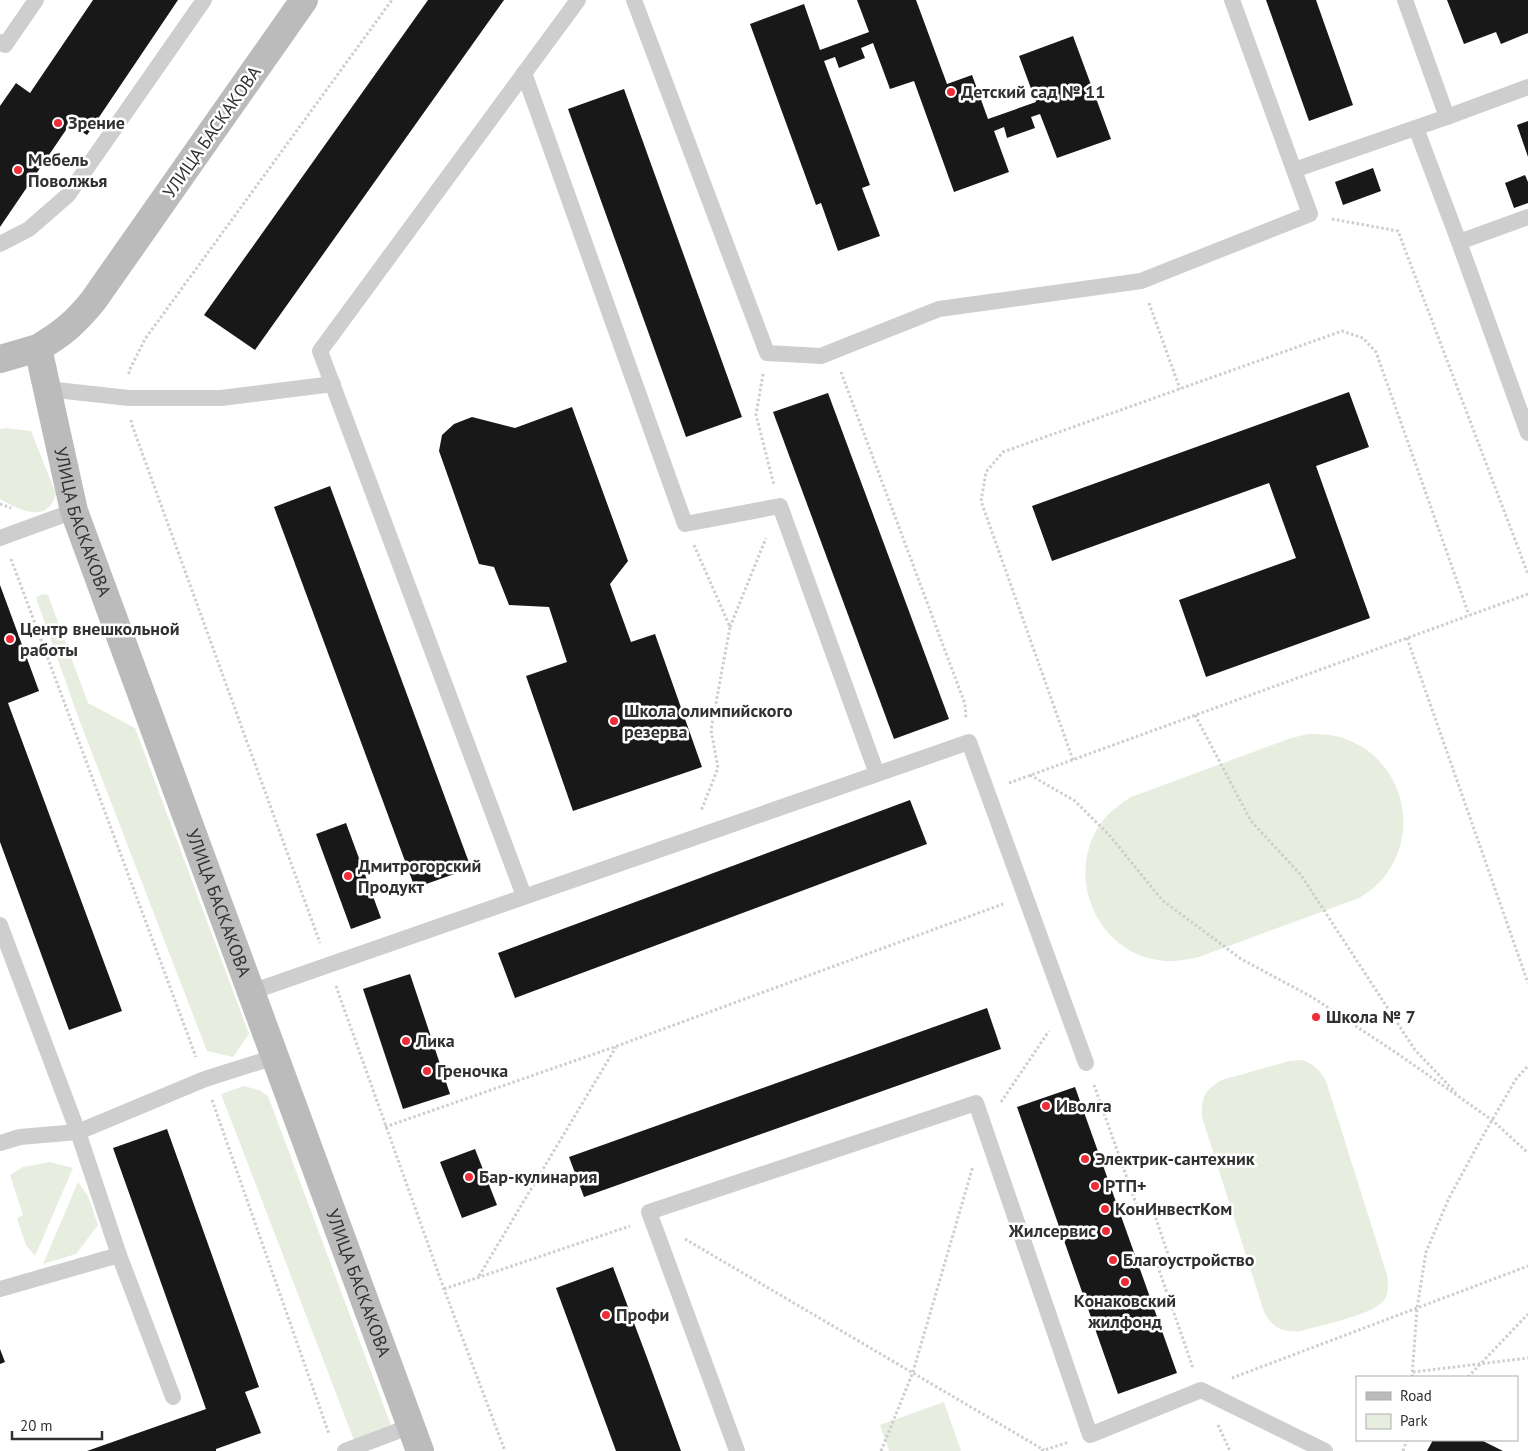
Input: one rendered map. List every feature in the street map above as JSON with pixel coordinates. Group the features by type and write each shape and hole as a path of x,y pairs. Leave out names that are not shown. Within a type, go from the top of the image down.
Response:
{"street":[{"name":"УЛИЦА БАСКАКОВА","path":"0,359 38,348 60,335 75,322 93,301 304,0"},
{"name":"УЛИЦА БАСКАКОВА","path":"38,348 74,511 415,1439"}],"lane":[{"path":"0,42 5,45 36,0"},
{"path":"0,244 29,229 68,195 204,0"},
{"path":"524,896 320,351 578,0"},
{"path":"634,0 767,353 821,356 939,308 1141,281 1310,214 1232,0"},
{"path":"1405,0 1447,117"},
{"path":"524,73 685,524 780,506 877,774"},
{"path":"1294,170 1528,87"},
{"path":"1416,128 1528,433"},
{"path":"1459,242 1528,217"},
{"path":"47,389 129,398 221,398 333,384"},
{"path":"1,537 74,511"},
{"path":"251,992 969,742 1086,1063"},
{"path":"0,925 78,1132 119,1255 173,1397"},
{"path":"0,1143 20,1137 78,1132 205,1079 275,1057"},
{"path":"736,1451 650,1212 976,1103 1090,1435 1201,1390 1325,1451"},
{"path":"0,1289 119,1255"},
{"path":"338,1446 415,1439"}],"path":[{"path":"392,0 145,340 129,371 129,398 132,425 328,964 385,1127 505,1451"},
{"path":"1310,214 1398,231 1528,574"},
{"path":"1141,281 1180,389"},
{"path":"1073,760 981,501 986,472 1003,452 1342,331 1363,338 1376,352 1470,615"},
{"path":"833,350 965,704 969,742"},
{"path":"685,524 730,628 711,730 718,768 690,839"},
{"path":"1,537 205,1079 338,1446"},
{"path":"987,791 1528,594"},
{"path":"1407,638 1528,983"},
{"path":"1195,715 1251,821 1301,875 1415,1050 1462,1099"},
{"path":"1030,775 1075,801 1110,836 1162,900 1241,959 1312,997 1462,1099 1492,1120 1528,1153"},
{"path":"385,1127 617,1046 1025,896"},
{"path":"881,1451 913,1372 984,1126 1065,1008"},
{"path":"479,1276 617,1046"},
{"path":"1086,1063 1138,1212 1152,1207 1171,1263 1158,1267 1201,1390 1528,1266"},
{"path":"1412,1376 1417,1308 1426,1252 1449,1198 1516,1078 1528,1066"},
{"path":"444,1289 652,1219 1044,1450"},
{"path":"1469,1376 1528,1314"},
{"path":"1412,1372 1528,1358"}],"green space":[{"path":"0,429 31,431 56,494 51,505 43,511 31,512 0,499"},
{"path":"42,594 48,595 88,703 135,728 249,1034 233,1057 207,1051 80,722 36,598"},
{"path":"1308,734 1325,734 1339,737 1363,747 1379,761 1392,777 1400,796 1403,816 1402,837 1396,857 1385,876 1359,898 1199,957 1178,961 1165,961 1141,955 1120,944 1104,927 1092,908 1086,886 1086,863 1092,840 1104,819 1131,797 1291,738"},
{"path":"1302,1060 1316,1068 1326,1081 1387,1275 1388,1287 1385,1299 1379,1305 1359,1315 1301,1331 1289,1331 1274,1325 1264,1312 1202,1117 1202,1110 1205,1095 1222,1080 1289,1061"},
{"path":"244,1086 259,1090 268,1096 391,1425 354,1440 221,1094"},
{"path":"50,1162 73,1168 35,1256 26,1245 17,1218 23,1215 10,1175 23,1167"},
{"path":"78,1182 88,1196 98,1225 76,1254 43,1264"},
{"path":"944,1402 961,1451 889,1451 880,1425"}],"building":[{"path":"93,0 178,0 87,135 70,124 0,227 0,106 16,83 30,93"},
{"path":"428,0 504,0 255,350 204,315"},
{"path":"857,0 916,0 947,84 972,75 988,119 1036,102 1019,56 1073,36 1111,139 1057,158 1040,114 1031,117 1035,128 1007,138 1004,127 994,131 1009,172 954,192 914,81 890,89 873,43 861,48 865,58 839,68 835,57 824,61 870,185 862,188 880,236 838,251 821,203 816,205 750,24 804,4 820,50 869,32"},
{"path":"1266,0 1316,0 1353,105 1309,121"},
{"path":"1447,0 1528,0 1528,33 1501,44 1496,32 1464,44"},
{"path":"624,89 742,417 686,437 568,109"},
{"path":"1528,121 1528,157 1517,125"},
{"path":"1373,168 1381,191 1343,205 1335,182"},
{"path":"1525,175 1528,182 1528,203 1514,208 1505,183"},
{"path":"1349,392 1369,447 1316,466 1370,618 1206,677 1179,600 1296,558 1269,483 1052,561 1032,506"},
{"path":"828,393 949,719 894,739 773,412"},
{"path":"572,407 628,561 610,584 631,642 655,634 702,767 573,811 526,676 567,662 549,607 509,605 494,567 479,564 439,451 442,435 454,424 472,417 515,428"},
{"path":"330,486 471,868 415,888 274,507"},
{"path":"0,585 39,691 8,703 122,1011 69,1030 0,842"},
{"path":"910,800 927,844 515,998 498,953"},
{"name":"Дмитрогорский Продукт","path":"346,823 381,918 351,929 316,834"},
{"name":"Лика","path":"410,974 450,1094 403,1109 363,989"},
{"path":"987,1008 1001,1049 584,1197 569,1157"},
{"path":"1075,1087 1177,1373 1118,1394 1017,1107"},
{"path":"167,1129 259,1387 245,1392 261,1433 216,1449 216,1451 87,1451 206,1409 113,1148"},
{"path":"475,1149 497,1205 462,1218 440,1162"},
{"path":"613,1267 681,1451 616,1451 556,1288"},
{"path":"0,1349 5,1362 0,1364"},
{"path":"1432,1441 1483,1441 1503,1451 1427,1451"}],"place":[{"name":"Детский сад № 11","path":"951,92"},
{"name":"Зрение","path":"58,123"},
{"name":"Мебель Поволжья","path":"18,170"},
{"name":"Центр внешкольной работы","path":"10,639"},
{"name":"Школа олимпийского резерва","path":"614,721"},
{"name":"Дмитрогорский Продукт","path":"348,876"},
{"name":"Школа № 7","path":"1316,1017"},
{"name":"Лика","path":"406,1041"},
{"name":"Греночка","path":"427,1071"},
{"name":"Иволга","path":"1046,1106"},
{"name":"Электрик-сантехник","path":"1085,1159"},
{"name":"Бар-кулинария","path":"469,1177"},
{"name":"РТП+","path":"1095,1186"},
{"name":"КонИнвестКом","path":"1105,1209"},
{"name":"Жилсервис","path":"1106,1231"},
{"name":"Благоустройство","path":"1113,1260"},
{"name":"Конаковский жилфонд","path":"1125,1282"},
{"name":"Профи","path":"606,1315"}]}
